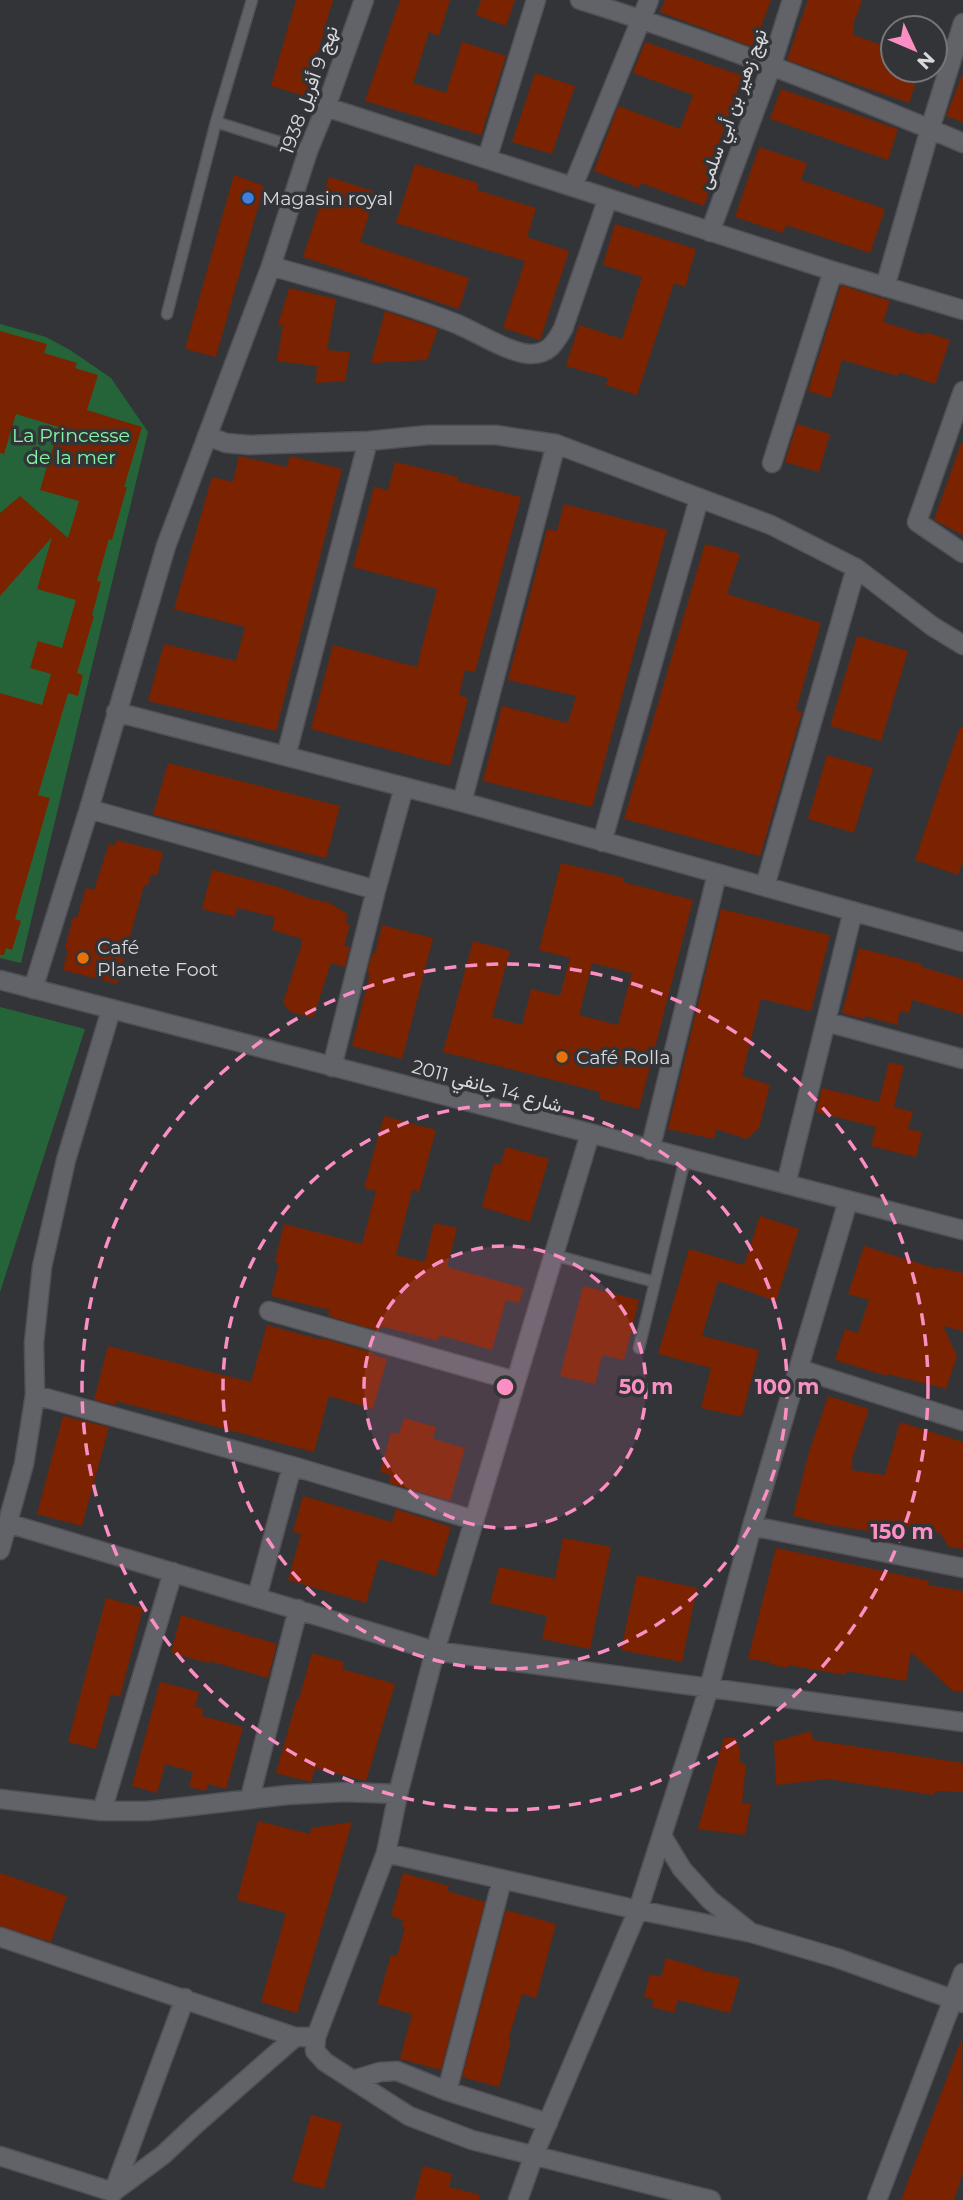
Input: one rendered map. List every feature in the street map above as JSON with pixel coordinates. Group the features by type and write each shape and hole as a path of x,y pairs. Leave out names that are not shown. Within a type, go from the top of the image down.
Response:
{"street":[{"name":"نهج 9 أفريل 1938","path":"33,989 166,546 271,266 308,151 364,0"},
{"path":"487,159 536,0"},
{"path":"580,0 641,19 771,67 963,143"},
{"path":"573,186 649,0"},
{"name":"نهج زهير بن أبي سلمى","path":"710,232 771,67 792,0"},
{"path":"885,287 963,23"},
{"path":"326,107 710,232 963,310"},
{"path":"271,266 379,297 457,324 522,354 537,354 551,348 563,329 608,198"},
{"path":"772,463 833,271"},
{"path":"961,403 917,522 963,553"},
{"path":"209,431 226,443 250,445 368,441 428,435 496,435 556,444 771,524 856,568 932,626 963,645"},
{"path":"286,756 368,441"},
{"path":"462,802 556,444"},
{"path":"601,842 699,499"},
{"path":"765,886 856,568"},
{"path":"116,712 462,802 962,940"},
{"path":"332,1067 404,787"},
{"path":"89,809 376,890"},
{"path":"650,1150 717,874"},
{"path":"786,1184 853,911"},
{"name":"شارع 14 جانفي 2011","path":"0,980 963,1230"},
{"path":"0,1550 23,1464 35,1395 34,1343 42,1267 66,1160 111,1010"},
{"path":"827,1023 963,1059"},
{"path":"590,1134 435,1651 398,1794 386,1853 316,2037 315,2051 325,2063 409,2116 472,2140 711,2200"},
{"path":"518,2200 534,2155 638,1910 709,1688 752,1526 848,1201"},
{"path":"269,1311 515,1381"},
{"path":"799,1369 963,1422"},
{"path":"35,1395 474,1520"},
{"path":"257,1597 292,1466"},
{"path":"7,1523 435,1651 963,1721"},
{"path":"752,1526 963,1568"},
{"path":"102,1811 173,1572"},
{"path":"250,1798 298,1609"},
{"path":"0,1799 102,1811 148,1811 250,1798 345,1792 398,1794"},
{"path":"662,1836 682,1869 710,1900 752,1933"},
{"path":"386,1853 752,1933 837,1958 958,2001"},
{"path":"447,2091 502,1880"},
{"path":"0,1937 295,2037 316,2037"},
{"path":"877,2200 958,2001 963,1973"},
{"path":"112,2196 185,1998"},
{"path":"112,2196 163,2155 295,2037"},
{"path":"353,2080 380,2072 397,2071 447,2091 548,2123"},
{"path":"0,2156 112,2196"}],"lane":[{"path":"167,314 216,122 252,0"},
{"path":"216,122 308,151"},
{"path":"639,1348 685,1159"},
{"path":"554,1255 655,1282"}],"green space":[{"name":"La Princesse de la mer","path":"0,324 46,337 111,378 148,432 21,963 0,958"},
{"path":"0,1007 85,1029 0,1292"}],"building":[{"path":"296,0 333,0 305,96 271,86"},
{"path":"400,0 450,0 439,36 429,32 413,83 446,93 462,42 506,56 481,135 365,101"},
{"path":"481,0 515,0 506,26 476,15"},
{"path":"665,0 771,0 753,47 660,12"},
{"path":"808,0 862,0 854,22 853,35 879,44 879,84 915,84 909,103 787,60"},
{"path":"645,42 743,76 708,174 714,176 704,206 641,183 639,188 594,171 618,106 680,129 693,95 633,73"},
{"path":"535,73 575,86 552,154 512,142"},
{"path":"963,76 963,122 946,116"},
{"path":"781,89 898,129 888,160 770,119"},
{"path":"759,147 807,163 801,180 885,209 870,253 786,225 783,233 735,217"},
{"path":"415,164 478,183 477,190 536,208 527,237 569,251 540,340 503,328 525,261 396,223"},
{"path":"234,175 264,186 216,357 185,349"},
{"path":"329,177 376,192 360,242 469,278 459,309 303,257"},
{"path":"615,224 696,249 685,287 674,283 637,395 606,385 608,378 566,366 579,325 622,339 642,277 603,265"},
{"path":"841,285 890,301 883,322 950,340 935,384 899,372 898,376 842,360 831,398 808,391"},
{"path":"289,288 336,299 327,350 350,352 345,381 316,383 317,366 277,361 283,326 278,325"},
{"path":"385,311 438,329 427,360 371,363"},
{"name":"La Princesse de la mer","path":"0,331 47,344 44,353 77,363 75,368 98,375 87,410 142,427 112,540 109,539 97,581 101,582 92,615 94,616 77,673 83,675 78,696 68,693 38,795 50,798 15,919 21,921 12,950 6,948 4,955 0,955 0,693 42,705 51,674 30,668 38,641 62,648 76,600 37,589 52,537 0,596 0,513 20,496 68,538 79,501 40,490 59,427 16,414 4,454 0,453"},
{"path":"797,424 830,434 819,472 785,462"},
{"path":"963,444 963,535 934,520"},
{"path":"239,456 287,467 290,456 342,469 276,731 148,701 164,644 236,661 245,627 174,609 212,477 233,482"},
{"path":"395,462 458,477 458,481 521,497 475,672 465,670 459,695 468,698 450,766 311,729 333,645 417,667 437,589 353,567 374,487 388,490"},
{"path":"564,504 667,530 592,807 483,781 502,706 568,723 576,696 508,680 547,529 557,531"},
{"path":"705,544 740,554 727,594 821,623 796,710 802,712 760,856 624,819"},
{"path":"857,636 908,651 881,741 830,726"},
{"path":"960,727 963,727 963,861 958,875 915,860"},
{"path":"827,755 873,768 854,833 808,819"},
{"path":"168,763 340,806 326,858 153,815"},
{"path":"116,840 163,852 157,876 151,874 148,886 144,885 117,984 63,970 73,917 77,918 86,888 94,890 109,844 115,845"},
{"path":"561,863 624,878 623,882 693,900 639,1109 599,1099 600,1092 443,1052 473,941 510,951 492,1017 522,1025 531,989 560,996 570,958 539,950","holes":["592,963 632,973 618,1025 579,1015"]},
{"path":"212,870 330,903 347,914 346,923 350,924 344,946 350,947 345,967 331,963 313,1018 291,1012 283,1003 302,939 272,930 275,917 237,908 235,917 202,909"},
{"path":"721,909 830,935 811,1011 761,999 742,1076 770,1085 759,1128 747,1139 716,1129 714,1139 668,1129"},
{"path":"382,925 433,938 402,1059 352,1046 370,974 367,973"},
{"path":"859,948 921,964 921,967 963,979 963,1015 912,1000 909,1013 900,1011 897,1025 842,1013"},
{"path":"889,1062 904,1066 894,1107 913,1112 908,1129 922,1132 916,1157 871,1146 876,1127 816,1112 822,1088 879,1102"},
{"path":"384,1116 436,1130 419,1192 412,1190 396,1255 425,1262 434,1223 457,1228 447,1267 524,1288 519,1303 506,1300 492,1350 439,1335 438,1341 381,1326 379,1331 328,1316 330,1310 271,1296 279,1263 275,1262 284,1224 362,1244 376,1191 364,1188"},
{"path":"506,1147 549,1159 530,1222 482,1207 494,1163 500,1165"},
{"path":"760,1216 799,1229 776,1301 718,1281 702,1336 759,1350 742,1417 701,1408 711,1368 658,1354 689,1249 744,1265"},
{"path":"864,1246 937,1269 963,1273 963,1331 943,1326 957,1356 946,1389 888,1374 887,1376 835,1360 845,1329 858,1333 869,1300 848,1294"},
{"path":"583,1286 639,1300 624,1360 602,1355 595,1384 560,1376"},
{"path":"267,1325 322,1338 387,1359 373,1409 329,1396 314,1452 116,1401 115,1405 94,1400 108,1346 251,1382"},
{"path":"828,1396 869,1409 851,1462 851,1470 885,1475 900,1422 963,1442 963,1549 949,1547 940,1533 890,1523 888,1534 793,1516 809,1452"},
{"path":"63,1416 109,1427 82,1526 37,1514"},
{"path":"404,1418 436,1427 433,1439 465,1448 450,1501 389,1483 391,1475 380,1472 391,1432 399,1434"},
{"path":"303,1496 392,1522 396,1509 451,1527 436,1576 379,1559 366,1603 288,1580 301,1534 293,1532"},
{"path":"563,1538 611,1547 590,1649 542,1639 547,1616 490,1603 499,1567 555,1579"},
{"path":"776,1548 929,1581 928,1585 963,1591 963,1692 953,1691 911,1652 906,1681 846,1671 846,1675 788,1665 787,1668 748,1659"},
{"path":"637,1575 697,1588 682,1662 621,1650"},
{"path":"106,1598 143,1608 120,1697 111,1694 96,1749 68,1742"},
{"path":"181,1615 277,1644 268,1678 171,1653"},
{"path":"312,1653 344,1662 342,1669 395,1684 366,1781 315,1768 311,1782 276,1773"},
{"path":"160,1682 199,1692 195,1707 203,1709 202,1716 243,1727 226,1789 208,1784 206,1791 189,1787 193,1772 165,1764 157,1793 132,1786"},
{"path":"811,1731 813,1740 963,1763 963,1792 935,1791 934,1795 827,1779 776,1785 774,1742"},
{"path":"724,1738 735,1738 740,1750 740,1762 746,1765 742,1803 751,1804 745,1835 698,1829"},
{"path":"258,1821 310,1834 311,1828 352,1822 297,2013 261,2002 286,1913 237,1900"},
{"path":"0,1873 67,1896 51,1942 0,1926"},
{"path":"403,1873 449,1886 447,1891 485,1902 441,2070 400,2059 412,2014 377,2004 391,1955 397,1956 405,1927 401,1926 403,1920 391,1916"},
{"path":"506,1910 556,1924 536,1998 522,1994 508,2040 511,2041 499,2087 462,2077"},
{"path":"666,1958 701,1970 740,1978 730,2013 678,2000 674,2013 652,2007 654,2000 644,1997 650,1974 661,1977"},
{"path":"962,2038 963,2172 954,2200 901,2200"},
{"path":"311,2115 342,2123 324,2189 292,2181"},
{"path":"423,2166 452,2174 449,2187 480,2195 479,2200 414,2200"}],"place":[{"name":"Magasin royal","path":"248,198"},
{"name":"Café Planete Foot","path":"83,958"},
{"name":"Café Rolla","path":"562,1057"}]}
